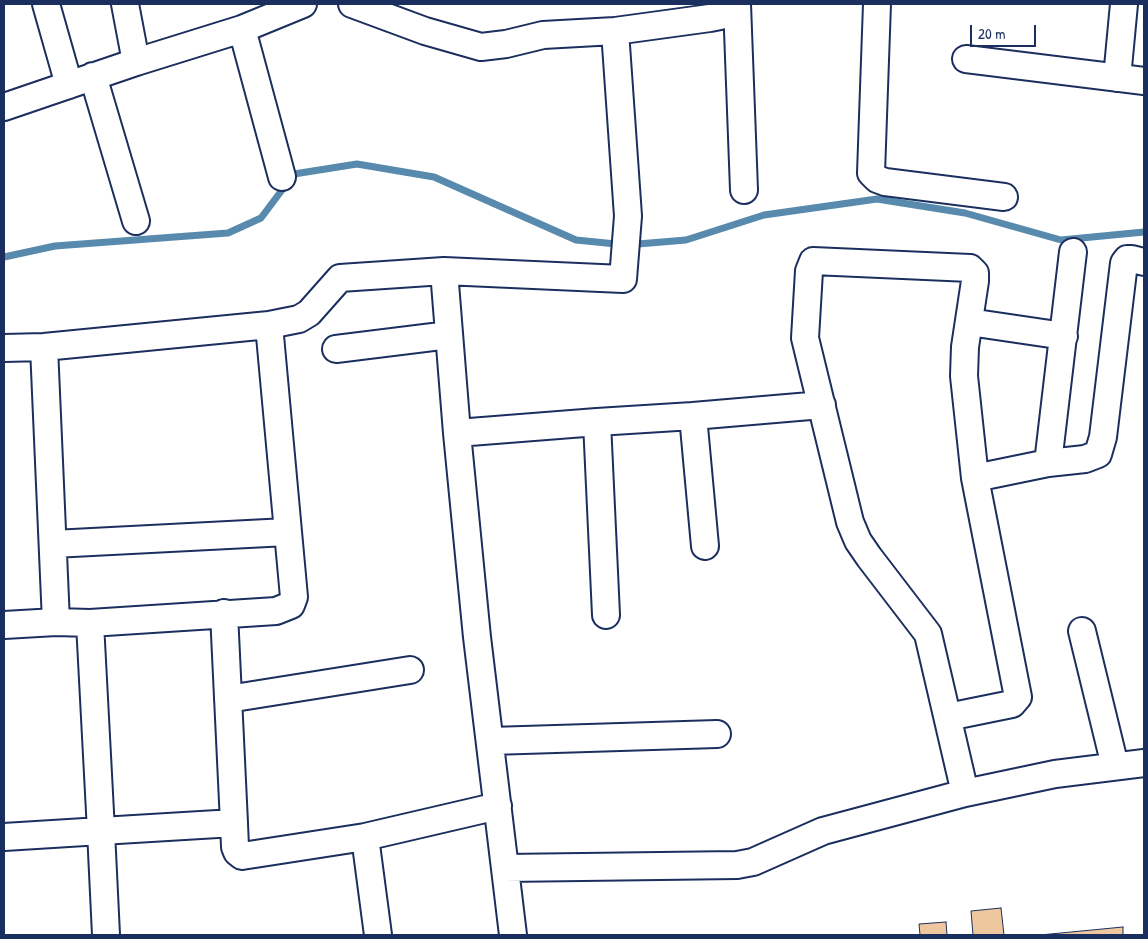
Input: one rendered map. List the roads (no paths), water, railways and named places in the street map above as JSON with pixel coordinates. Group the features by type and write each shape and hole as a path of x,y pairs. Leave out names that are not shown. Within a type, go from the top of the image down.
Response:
{"street":[{"path":"46,4 81,80 136,221"},
{"path":"125,4 136,62"},
{"path":"4,107 81,80 242,29 271,9 303,4"},
{"path":"352,4 425,31 481,47 506,44 543,35 615,30 710,18 720,16 736,4"},
{"path":"736,4 744,190"},
{"path":"877,4 871,173 877,180 885,182 1004,197"},
{"path":"1117,78 1124,4"},
{"path":"242,29 282,177"},
{"path":"4,348 44,347 269,325 299,318 309,313 340,278 444,271 622,279 626,244 615,30"},
{"path":"966,60 1144,81"},
{"path":"1048,463 1073,252"},
{"path":"975,478 1048,463 1085,459 1098,454 1103,438 1124,263 1127,259 1132,258 1144,262"},
{"path":"948,717 1012,704 1018,697 975,478 964,376 975,273 970,268 813,261 810,271 805,338 853,528 869,557 928,634 965,793"},
{"path":"444,271 457,433 477,637 513,935"},
{"path":"969,322 1064,336"},
{"path":"4,625 56,622 90,623 276,611 291,606 294,597 269,325"},
{"path":"336,349 449,335"},
{"path":"44,347 56,622"},
{"path":"457,433 822,405"},
{"path":"693,416 705,546"},
{"path":"596,422 606,615"},
{"path":"53,544 287,532"},
{"path":"224,613 235,847 242,856 365,837 498,806"},
{"path":"90,623 106,935"},
{"path":"1082,631 1115,766"},
{"path":"228,699 410,670"},
{"path":"491,741 717,734"},
{"path":"505,868 737,864 753,862 823,830 965,793 1055,774 1144,763"},
{"path":"4,837 234,823"},
{"path":"365,837 378,935"}],"waterway":[{"path":"4,257 55,246 228,233 261,218 294,174 357,164 434,177 576,240 626,245 686,240 764,215 877,199 965,213 1061,240 1144,232"}]}
